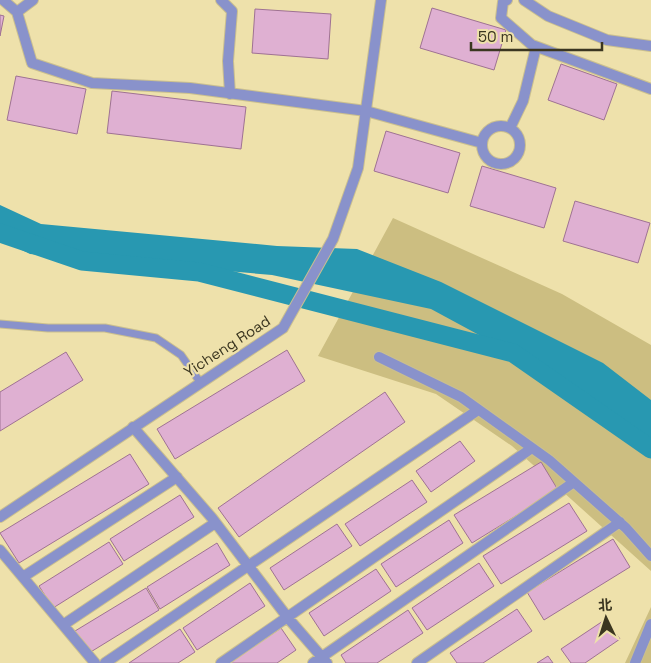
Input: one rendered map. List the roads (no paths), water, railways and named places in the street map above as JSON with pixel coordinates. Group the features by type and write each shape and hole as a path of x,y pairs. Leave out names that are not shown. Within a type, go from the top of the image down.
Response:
{"street":[{"path":"3,0 17,12 32,63 92,83 190,88 366,111 482,143"},
{"path":"17,12 33,0"},
{"path":"221,0 232,11 228,61 230,94"},
{"name":"Yicheng Road","path":"0,517 283,328 333,238 358,168 381,0"},
{"path":"507,0 503,2 501,18 536,47 651,89"},
{"path":"524,0 548,16 607,40 651,46"},
{"path":"510,128 523,101 536,47"},
{"path":"498,126 510,128 518,137 520,143 517,155 513,160 501,164 494,163 484,156 482,143 487,132 498,126"},
{"path":"379,357 461,397 549,460 620,522 651,556"},
{"path":"105,663 478,410"},
{"path":"133,427 215,523 288,618 324,660"},
{"path":"221,663 532,448"},
{"path":"23,577 177,477"},
{"path":"313,663 324,660 574,482"},
{"path":"417,663 620,522"},
{"path":"63,625 215,523"},
{"path":"0,550 95,663"},
{"path":"635,663 651,624"}],"lane":[{"path":"0,324 48,328 105,328 156,338 181,355 200,382"}],"water":[{"path":"0,205 41,224 277,246 357,249 441,282 603,363 651,400 651,444 586,393 431,309 272,275 30,254 0,239"}],"waterway":[{"path":"0,233 82,261 199,272 513,353 651,449"}]}
